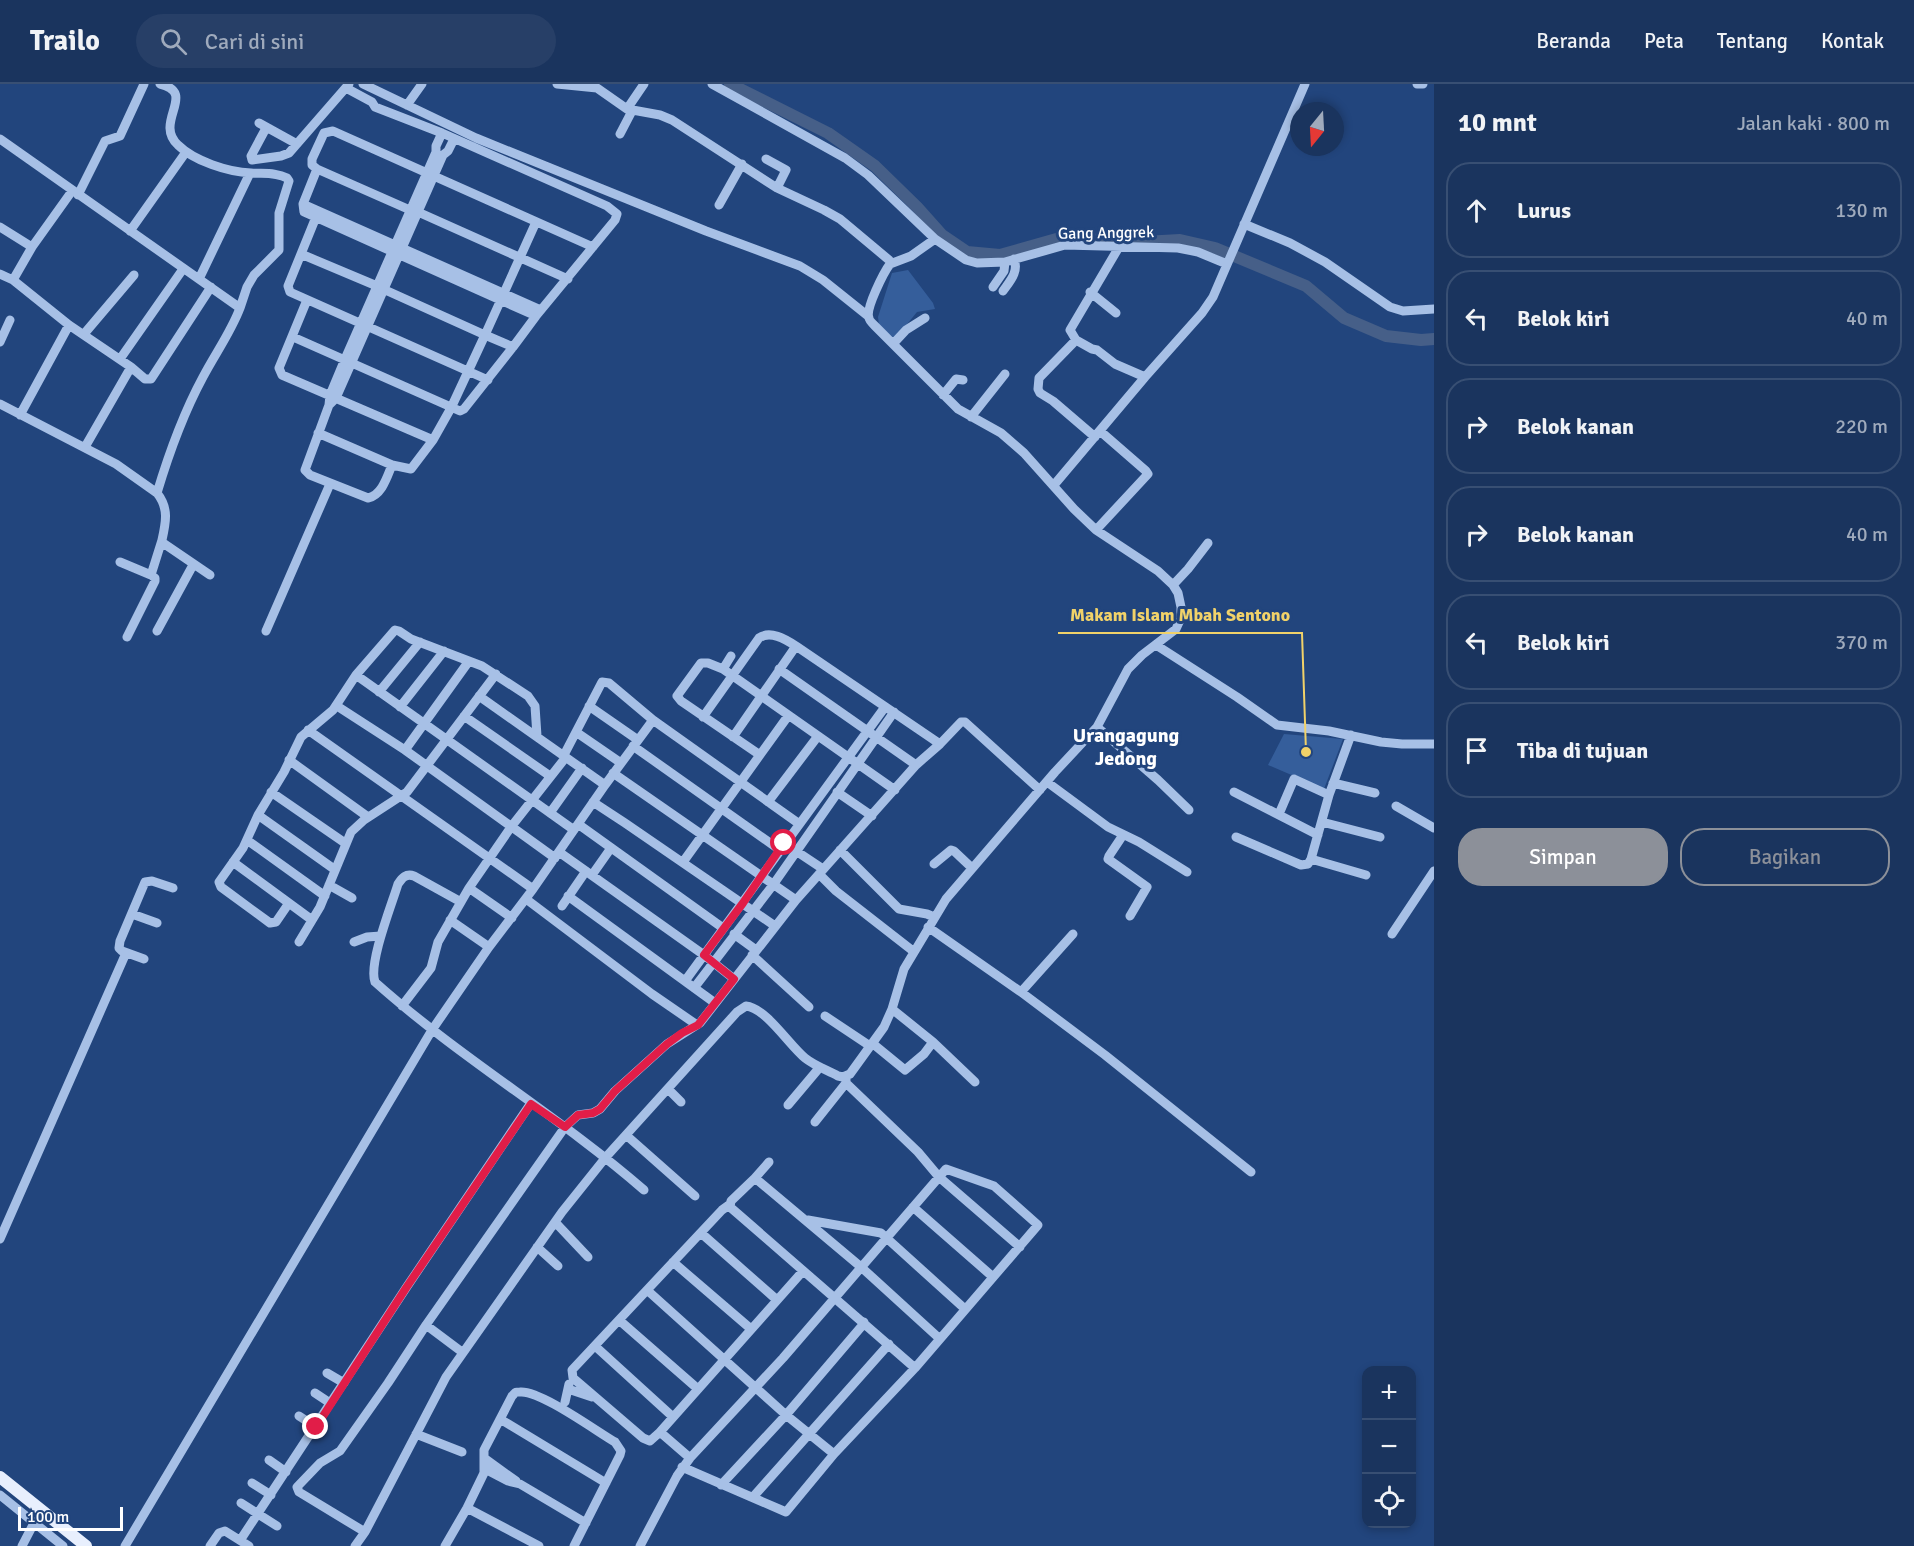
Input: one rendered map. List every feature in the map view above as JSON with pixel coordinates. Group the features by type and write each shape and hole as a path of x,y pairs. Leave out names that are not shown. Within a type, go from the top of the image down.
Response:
{"main road":[{"path":"0,1477 27,1508 86,1546"}],"street":[{"path":"13,280 32,247 75,193 105,141 118,137 122,132 144,84"},
{"path":"157,493 183,417 202,377 231,327 247,287 254,275 279,250 279,213 289,181 284,176 278,175 229,171 186,152 174,141 170,129 176,92 171,87 160,84"},
{"path":"363,84 476,138 800,267 823,280 868,316 893,345 958,409 1007,438 1096,530 1158,571 1178,593 1181,618 1176,629 1128,669 1097,727 946,899 904,969 884,1027 815,1122"},
{"path":"407,105 422,84"},
{"path":"557,84 597,88 629,110 660,115 672,120 777,188 840,219 889,260 890,264"},
{"path":"620,134 629,110 644,84"},
{"name":"Gang Anggrek","path":"712,84 851,162 868,175 935,239 966,260 986,263 1010,261 1065,245 1178,248 1198,252 1227,266"},
{"path":"1054,486 1144,377 1202,313 1213,297 1305,84"},
{"path":"1417,84 1423,84"},
{"path":"293,337 460,411 488,380 615,220 617,214 615,210 442,133 375,107 372,102 346,88 297,144 286,154 251,159 262,125 297,144"},
{"path":"568,279 317,169 312,165 312,159 322,137 328,131 333,131 593,247"},
{"path":"440,153 436,146 442,133"},
{"path":"0,139 240,308"},
{"path":"440,153 448,151 454,139"},
{"path":"129,231 186,152"},
{"path":"392,465 378,493 368,498 310,476 305,470 348,361 440,153"},
{"path":"766,159 786,170 777,188"},
{"path":"719,205 742,164"},
{"path":"317,169 303,204 304,212 397,249"},
{"path":"199,279 250,173"},
{"path":"303,204 539,313"},
{"path":"316,217 288,286 290,292 488,380"},
{"path":"318,433 392,465 411,469 433,440 451,408 536,222"},
{"path":"1244,224 1290,243 1326,262 1390,306 1403,311 1434,309"},
{"path":"0,227 32,247"},
{"path":"868,316 879,280 890,264 911,256 935,239"},
{"path":"1119,247 1090,292 1070,328 1070,333 1076,340 1097,350 1115,364 1144,377"},
{"path":"301,254 513,347"},
{"path":"993,287 1010,261 1016,265 1016,272 1003,291"},
{"path":"120,359 183,268"},
{"path":"0,274 13,280 69,325 120,359 145,380 151,379 211,287"},
{"path":"84,334 135,275"},
{"path":"1090,292 1116,314"},
{"path":"307,300 279,372 332,399 433,440"},
{"path":"893,345 906,330 925,318"},
{"path":"0,342 10,320"},
{"path":"20,415 69,325"},
{"path":"1076,340 1039,378 1040,393 1148,474 1096,530"},
{"path":"85,447 131,367"},
{"path":"971,417 1005,374"},
{"path":"943,394 956,379 963,380"},
{"path":"0,404 116,464 157,493 166,511 166,522 151,575"},
{"path":"266,631 330,484"},
{"path":"162,540 166,547 210,575"},
{"path":"1173,585 1208,543"},
{"path":"120,562 151,575 156,580 128,637"},
{"path":"157,631 194,565"},
{"path":"289,903 276,922 270,923 219,885 219,880 243,848 258,815 284,772 301,737 337,706 356,675 395,630 496,674 531,699 535,706 537,736"},
{"path":"703,717 762,636 779,637 944,741"},
{"path":"379,692 420,642"},
{"path":"1156,645 1276,725 1351,735 1381,742 1434,744"},
{"path":"734,737 796,646"},
{"path":"400,707 444,651"},
{"path":"723,669 731,656"},
{"path":"405,750 470,662"},
{"path":"760,755 681,701 678,694 701,663 708,663 723,669 895,790"},
{"path":"779,669 916,765"},
{"path":"298,942 325,896 345,843 354,828 403,796 496,674"},
{"path":"356,675 550,813 611,848 723,928"},
{"path":"402,1006 431,968 436,948 450,920 489,857 565,756 600,684 604,682 609,683 653,720 798,823"},
{"path":"479,696 605,785"},
{"path":"337,706 405,750 511,827 589,873 734,979"},
{"path":"589,706 722,808 782,846 797,851 821,871 836,891 914,951"},
{"path":"685,981 847,757 867,731 890,709"},
{"path":"694,988 797,851 876,737 890,709"},
{"path":"464,716 550,776"},
{"path":"683,862 788,716"},
{"path":"124,1546 432,1030 592,802 653,720"},
{"path":"365,1532 299,1492 297,1487 320,1464 340,1451 565,1127 578,1115 593,1113 600,1109 615,1091 667,1044 698,1025 821,871 916,765 944,741 961,722 965,722 1043,786 1108,827 1139,842 1187,872"},
{"path":"1097,727 1189,810"},
{"path":"308,730 533,889"},
{"path":"576,732 621,763"},
{"path":"1236,837 1301,865 1308,864 1329,795 1351,735"},
{"path":"768,802 818,736"},
{"path":"289,760 368,817"},
{"path":"550,813 582,768"},
{"path":"613,773 796,900"},
{"path":"1279,814 1294,779 1329,795"},
{"path":"1334,783 1376,793"},
{"path":"271,792 345,843"},
{"path":"837,792 872,816"},
{"path":"1234,792 1318,835"},
{"path":"592,802 775,926"},
{"path":"1396,806 1434,828"},
{"path":"258,815 334,869"},
{"path":"1322,822 1380,837"},
{"path":"1123,835 1108,859 1147,887 1130,916"},
{"path":"247,840 325,896"},
{"path":"562,906 568,896 611,848"},
{"path":"840,850 899,909 934,917"},
{"path":"934,864 951,850 972,868"},
{"path":"1311,859 1366,876"},
{"path":"233,862 312,920"},
{"path":"1392,934 1434,871"},
{"path":"461,902 407,874 398,884 381,936 375,982 432,1030 606,1157 645,1190"},
{"path":"144,959 119,948 143,886 147,880 173,888"},
{"path":"329,885 352,898"},
{"path":"1424,886 1434,891"},
{"path":"469,888 512,918"},
{"path":"568,896 715,1003"},
{"path":"526,899 652,994 698,1025"},
{"path":"132,914 157,923"},
{"path":"450,920 489,947"},
{"path":"928,927 1022,992 1251,1172"},
{"path":"734,934 809,1007"},
{"path":"1022,992 1073,934"},
{"path":"354,942 367,937 381,936"},
{"path":"0,1239 126,953"},
{"path":"355,1546 365,1532 446,1377 555,1222 606,1157 737,1012 746,1006 757,1009 803,1057 846,1080 918,1152 939,1177 1020,1247"},
{"path":"892,1009 933,1042 975,1082"},
{"path":"825,1016 905,1070 924,1054 933,1042"},
{"path":"788,1105 820,1067"},
{"path":"668,1089 681,1102"},
{"path":"241,1539 531,1104"},
{"path":"626,1135 695,1197"},
{"path":"565,1402 572,1370 769,1162"},
{"path":"640,1546 682,1467 783,1358 946,1169 994,1186 1038,1225 915,1368 834,1454 786,1512 682,1467"},
{"path":"755,1178 861,1267 940,1339"},
{"path":"729,1205 915,1368"},
{"path":"913,1207 993,1277"},
{"path":"805,1219 881,1233 965,1309"},
{"path":"555,1222 588,1257"},
{"path":"701,1233 777,1300"},
{"path":"537,1247 558,1266"},
{"path":"673,1262 751,1329"},
{"path":"571,1373 573,1378 597,1399 647,1441 650,1441 804,1271"},
{"path":"647,1290 786,1415 834,1454"},
{"path":"619,1320 698,1389"},
{"path":"721,1485 786,1415 864,1322"},
{"path":"426,1325 462,1352"},
{"path":"753,1497 889,1344"},
{"path":"595,1346 673,1417"},
{"path":"327,1373 344,1383"},
{"path":"568,1389 597,1399"},
{"path":"447,1545 485,1469 484,1450 515,1393 523,1391 544,1399 619,1446 621,1455 574,1546"},
{"path":"315,1393 330,1403"},
{"path":"299,1416 316,1427"},
{"path":"500,1419 606,1483"},
{"path":"660,1432 690,1458"},
{"path":"416,1434 462,1452"},
{"path":"484,1458 520,1484 586,1523"},
{"path":"269,1460 286,1472"},
{"path":"485,1469 508,1481 520,1484"},
{"path":"252,1483 271,1495"},
{"path":"0,1496 27,1508 34,1523 63,1546"},
{"path":"241,1503 277,1526"},
{"path":"467,1508 539,1546"},
{"path":"22,1546 34,1523"},
{"path":"210,1546 222,1531 228,1531 249,1546"}],"shaded area":[{"path":"908,270 935,309 917,312 895,339 879,325 878,317 892,273"},
{"path":"1284,734 1343,739 1324,789 1268,765"}],"waterway":[{"path":"730,84 828,133 875,166 942,235 967,252 1000,255 1060,238 1144,242 1180,240 1215,248 1306,286 1344,318 1386,336 1421,340 1434,339"}],"place":[{"name":"Makam Islam Mbah Sentono","path":"1306,752"}],"district":[{"name":"Urangagung Jedong","path":"1126,746"}],"route":[{"path":"316,1427 406,1288 531,1104 565,1127 578,1115 596,1112 615,1091 667,1044 698,1025 709,1012 734,979 704,955 784,843"}]}
